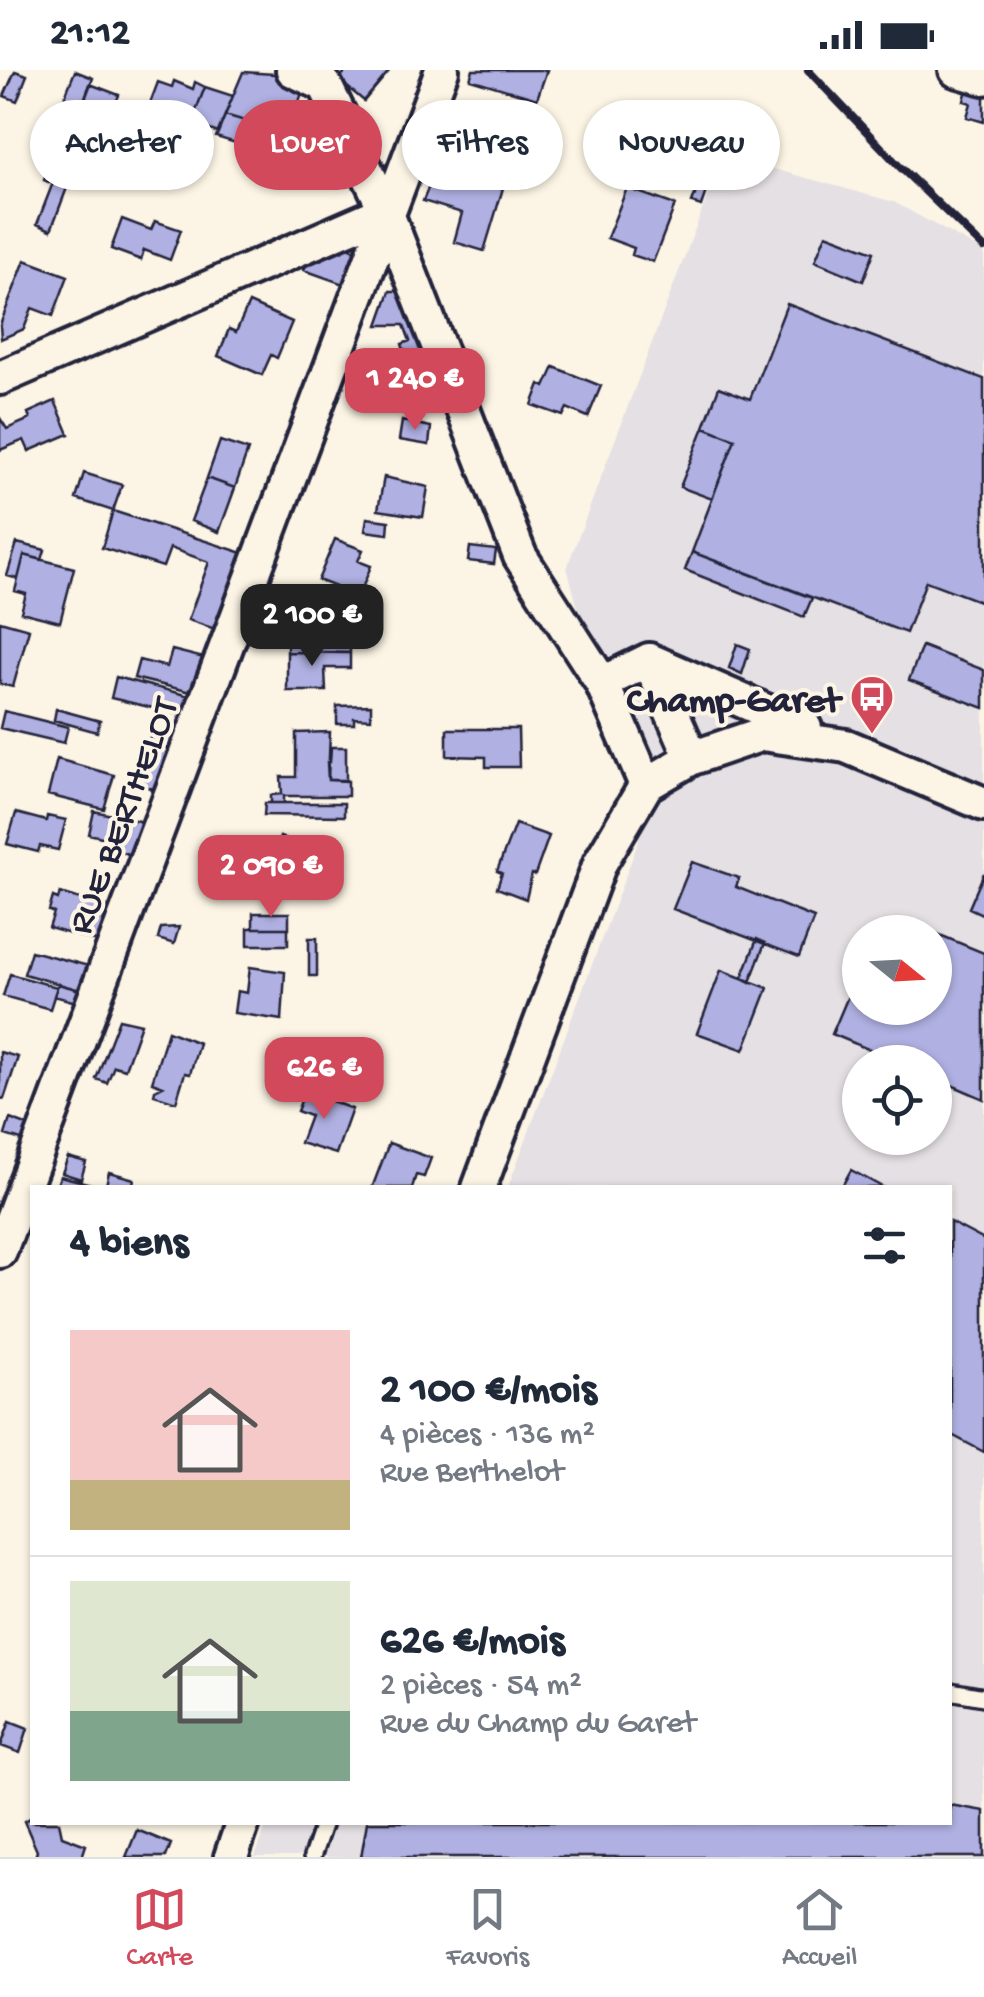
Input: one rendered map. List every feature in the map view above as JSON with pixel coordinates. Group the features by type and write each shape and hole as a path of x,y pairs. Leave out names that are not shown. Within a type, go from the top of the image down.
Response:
{"street":[{"path":"293,70 321,78 386,211 520,556 602,683 646,785"},
{"name":"RUE BERTHELOT","path":"0,1252 386,211 442,70"},
{"path":"956,70 984,78"},
{"path":"0,378 386,211"},
{"path":"602,683 649,660 984,804"},
{"path":"649,660 692,758"},
{"path":"480,1185 600,862 646,785 692,758 762,734 846,746"},
{"path":"231,1857 243,1825"}],"lane":[{"path":"952,1691 984,1698"},
{"path":"312,1857 323,1825"}],"shaded area":[{"path":"780,171 894,202 984,252 984,1857 255,1857 267,1825 952,1825 952,1185 509,1185 639,840 567,567 710,190 780,190"}],"building":[{"path":"347,70 390,70 365,100 339,80"},
{"path":"473,70 547,70 537,99 470,79"},
{"path":"15,71 27,75 17,101 4,96"},
{"path":"75,71 93,78 85,100 63,100"},
{"path":"243,72 274,74 304,86 300,100 234,100 234,118 225,115"},
{"path":"174,81 193,89 195,82 205,87 200,100 151,100 158,82 172,87"},
{"path":"90,84 119,95 117,100 84,100"},
{"path":"968,85 984,90 984,122 967,117 971,103 964,101"},
{"path":"205,87 233,96 218,133 214,132 214,100 200,100"},
{"path":"225,115 234,118 234,142 216,137"},
{"path":"50,190 66,190 51,230 37,224"},
{"path":"427,190 502,190 484,251 454,242 462,213 423,201"},
{"path":"626,190 675,205 653,262 632,255 634,248 607,238"},
{"path":"697,190 706,190 701,206 692,203"},
{"path":"122,219 151,230 155,221 181,230 170,260 144,250 141,260 111,249"},
{"path":"826,234 874,252 863,281 815,261"},
{"path":"340,244 356,250 343,284 304,270 312,251"},
{"path":"25,260 68,276 53,316 32,308 24,329 1,339 0,325"},
{"path":"390,291 398,291 437,384 417,392 402,344 410,341 404,325 378,325"},
{"path":"249,303 292,322 277,358 271,355 262,375 218,356 229,329 236,332"},
{"path":"787,304 984,379 984,603 926,581 906,633 692,552 735,439 704,427 719,387 750,399"},
{"path":"554,367 601,386 588,417 567,408 563,416 532,405 540,384 545,387"},
{"path":"55,401 69,434 29,451 24,440 0,450 0,418 7,429 30,419 28,413"},
{"path":"402,421 431,427 429,445 399,440"},
{"path":"704,427 735,439 712,499 680,487"},
{"path":"220,441 248,450 235,488 207,478"},
{"path":"84,473 122,485 113,511 76,499"},
{"path":"384,477 428,487 423,517 378,510"},
{"path":"207,478 235,488 219,532 191,521"},
{"path":"113,511 243,553 215,629 188,620 209,562 170,548 163,567 102,548"},
{"path":"367,518 389,521 388,534 365,531"},
{"path":"335,539 363,550 358,561 371,566 361,591 346,591 318,580"},
{"path":"17,543 45,550 42,560 24,555 18,579 7,576"},
{"path":"470,547 496,550 494,564 468,561"},
{"path":"692,552 812,598 804,617 685,570"},
{"path":"24,555 74,568 60,622 21,612 26,594 15,591"},
{"path":"315,599 340,600 346,636 350,636 350,653 287,652 287,612 316,613"},
{"path":"0,621 29,629 13,687 0,684"},
{"path":"737,644 750,649 742,674 729,668"},
{"path":"922,646 984,670 984,708 909,680"},
{"path":"172,650 204,658 191,692 134,678 139,660 167,667"},
{"path":"287,652 350,653 350,668 325,668 326,691 287,691"},
{"path":"116,677 190,696 183,715 111,698"},
{"path":"371,705 371,719 354,718 354,724 337,724 337,706"},
{"path":"56,709 100,721 97,732 54,720"},
{"path":"4,711 68,727 64,743 0,728"},
{"path":"447,729 518,729 519,767 486,767 486,757 447,756"},
{"path":"152,730 175,736 170,749 148,744"},
{"path":"330,732 328,780 348,781 348,796 284,796 284,803 271,803 271,795 282,794 281,777 296,777 296,733"},
{"path":"148,744 170,749 155,790 136,782"},
{"path":"331,747 346,747 346,780 328,780"},
{"path":"57,759 114,775 104,809 48,795"},
{"path":"265,803 344,803 344,816 264,815"},
{"path":"94,811 143,822 131,855 115,850 118,841 89,834"},
{"path":"16,813 46,821 47,816 66,820 58,850 40,846 38,852 7,844"},
{"path":"515,824 549,836 526,899 497,888 502,873 497,871"},
{"path":"280,837 306,847 296,873 284,868 272,900 237,887 254,842 276,850"},
{"path":"692,862 739,878 736,887 814,918 799,957 673,909"},
{"path":"984,873 984,915 969,908"},
{"path":"60,893 111,908 98,942 49,928 54,913 49,911 53,897 58,899"},
{"path":"253,913 289,913 289,928 253,928"},
{"path":"179,927 174,944 158,939 161,928"},
{"path":"248,928 288,928 288,945 248,945"},
{"path":"309,938 317,938 317,976 309,976"},
{"path":"757,939 765,943 750,982 742,978"},
{"path":"952,940 984,953 984,1099 952,1085 952,1045 858,1045 832,1034 842,1010 842,1025 952,1025"},
{"path":"31,951 89,966 80,990 24,974"},
{"path":"250,967 285,972 282,1020 234,1013 237,991 247,993"},
{"path":"721,970 768,988 744,1050 697,1033"},
{"path":"10,974 57,987 50,1009 3,996"},
{"path":"58,984 80,990 76,1002 54,996"},
{"path":"119,1019 141,1024 125,1069 114,1066 107,1083 96,1079"},
{"path":"168,1031 199,1043 176,1102 154,1095 163,1086 152,1082"},
{"path":"0,1052 18,1057 4,1099 0,1098"},
{"path":"305,1091 352,1109 336,1154 300,1143 310,1116 297,1111"},
{"path":"10,1119 29,1126 24,1141 5,1135"},
{"path":"389,1143 431,1158 424,1177 416,1175 413,1185 373,1185"},
{"path":"68,1157 86,1162 81,1179 62,1173"},
{"path":"851,1170 878,1185 843,1185"},
{"path":"109,1172 134,1179 133,1185 106,1185"},
{"path":"60,1176 95,1185 57,1185"},
{"path":"952,1223 984,1240 984,1452 952,1435"},
{"path":"10,1721 28,1728 20,1753 1,1746"},
{"path":"952,1805 984,1811 984,1857 361,1857 366,1825 952,1825"},
{"path":"30,1818 30,1825 60,1825 62,1836 86,1845 82,1857 35,1857 37,1851 24,1821"},
{"path":"137,1830 171,1844 166,1857 126,1857"}],"railway":[{"path":"808,70 984,248"}],"place":[{"name":"Champ-Garet","path":"872,735"}]}
